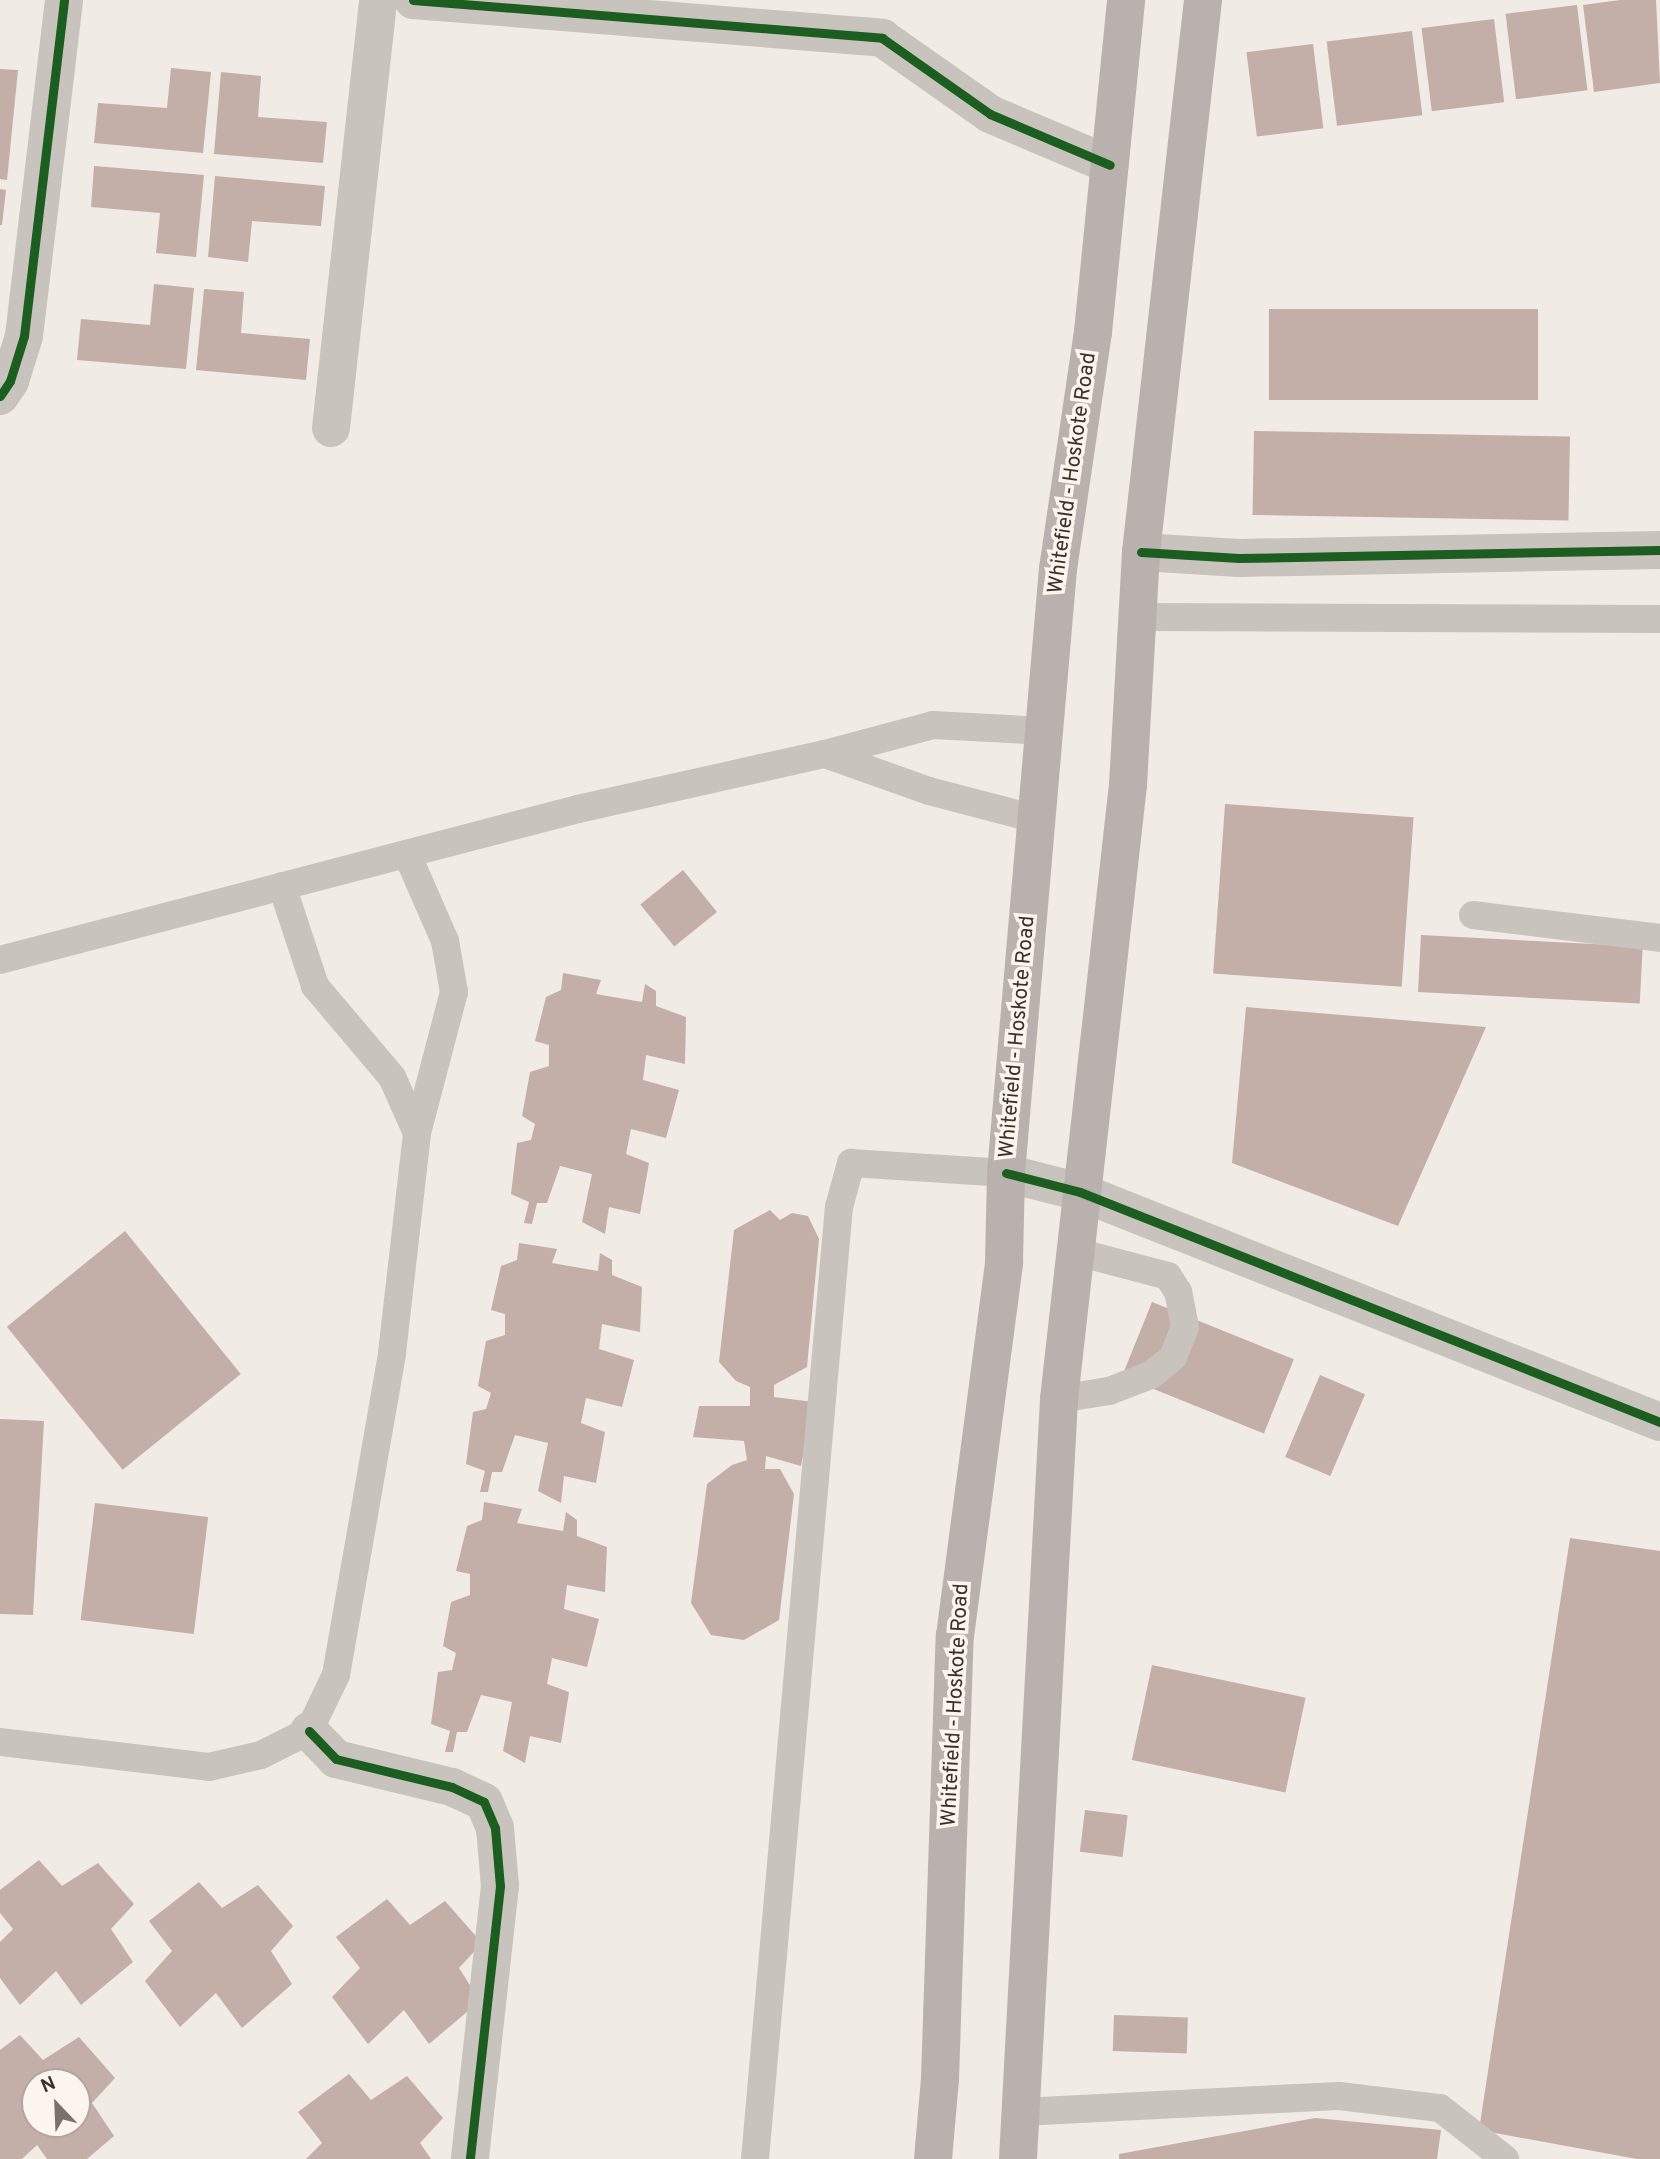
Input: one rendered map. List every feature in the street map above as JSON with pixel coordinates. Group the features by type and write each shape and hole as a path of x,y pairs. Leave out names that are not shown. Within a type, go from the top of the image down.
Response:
{"main road":[{"name":"Whitefield - Hoskote Road","path":"933,2159 940,2079 956,1636 1004,1262 1006,1173 1058,569 1093,332 1126,0"},
{"path":"1018,2159 1059,1399 1077,1252 1080,1192 1128,785 1135,617 1141,552 1203,0"}],"street":[{"path":"0,396 10,381 24,336 64,0"},
{"path":"331,428 378,0"},
{"path":"413,0 882,37 990,114 1110,165"},
{"path":"1141,552 1238,558 1660,550"},
{"path":"1006,1173 1080,1192 1660,1422"},
{"path":"309,1731 337,1759 452,1787 484,1802 495,1828 500,1886 470,2159"}],"lane":[{"path":"1135,617 1660,619"},
{"path":"0,961 578,809 825,754 933,726 1045,731"},
{"path":"825,754 929,791 1037,819"},
{"path":"0,1742 209,1767 261,1755 309,1731 336,1675 392,1353 417,1133 454,992 445,941 407,854"},
{"path":"282,886 315,986 392,1077 417,1133"},
{"path":"1473,915 1660,938"},
{"path":"755,2159 839,1207 851,1163 1006,1173"},
{"path":"1059,1399 1109,1391 1151,1375 1173,1357 1185,1327 1178,1292 1168,1276 1077,1252"},
{"path":"1021,2112 1339,2096 1440,2108 1505,2159"}],"building":[{"path":"1620,0 1656,0 1660,83 1594,92 1583,5"},
{"path":"1577,5 1587,90 1516,99 1506,14"},
{"path":"1494,19 1504,102 1432,111 1422,28"},
{"path":"1412,31 1422,115 1337,126 1327,41"},
{"path":"1313,44 1323,128 1257,137 1246,52"},
{"path":"171,68 211,72 203,153 94,143 98,103 167,108"},
{"path":"0,69 18,70 7,180 0,179"},
{"path":"221,72 261,76 258,117 327,122 323,163 214,154"},
{"path":"94,166 204,175 196,257 156,253 160,213 91,207"},
{"path":"215,176 325,186 321,226 252,221 248,262 208,257"},
{"path":"0,189 6,190 2,225 0,225"},
{"path":"154,284 194,288 186,369 77,360 81,319 150,325"},
{"path":"204,289 244,292 241,333 310,339 306,380 196,370"},
{"path":"1269,309 1538,309 1538,400 1269,400"},
{"path":"1254,431 1570,437 1568,521 1253,515"},
{"path":"1225,804 1414,817 1402,987 1213,974"},
{"path":"683,870 717,912 674,947 640,905"},
{"path":"1421,935 1643,947 1640,1004 1418,992"},
{"path":"563,973 601,980 596,994 642,1002 645,984 656,991 656,1006 686,1017 685,1064 646,1055 643,1080 679,1090 666,1138 631,1129 626,1154 649,1163 640,1214 609,1207 605,1234 582,1222 592,1174 560,1166 547,1203 537,1203 532,1224 524,1223 529,1202 511,1194 517,1143 531,1140 535,1124 522,1116 530,1072 549,1066 549,1045 535,1041 546,997 561,990"},
{"path":"1246,1007 1486,1027 1398,1226 1232,1163"},
{"path":"770,1210 780,1220 792,1213 808,1216 819,1239 807,1367 774,1385 774,1397 813,1402 801,1466 766,1456 765,1469 780,1469 794,1494 779,1620 744,1640 711,1635 691,1603 707,1484 732,1465 747,1460 744,1441 693,1437 699,1406 750,1406 750,1387 736,1381 719,1362 734,1230"},
{"path":"125,1231 241,1374 123,1470 7,1327"},
{"path":"519,1243 557,1249 552,1263 598,1271 600,1253 612,1260 612,1275 642,1287 640,1332 602,1324 599,1349 634,1360 622,1407 586,1398 581,1423 605,1432 596,1483 564,1476 561,1503 538,1491 548,1443 515,1435 502,1472 492,1472 488,1492 480,1492 485,1471 466,1464 473,1412 486,1409 491,1393 478,1386 486,1341 505,1335 505,1314 491,1310 501,1266 517,1260"},
{"path":"1152,1302 1294,1359 1264,1433 1122,1376"},
{"path":"1320,1375 1365,1394 1330,1476 1285,1457"},
{"path":"0,1419 44,1421 33,1615 0,1614"},
{"path":"484,1502 522,1509 517,1523 563,1531 566,1512 577,1520 577,1536 607,1547 605,1592 567,1585 564,1609 599,1619 587,1667 552,1658 547,1684 569,1692 561,1743 530,1736 525,1763 503,1751 512,1702 481,1695 467,1732 457,1732 453,1752 445,1752 450,1731 431,1724 438,1672 452,1670 456,1653 443,1646 451,1602 470,1595 470,1574 456,1571 467,1526 482,1520"},
{"path":"95,1503 208,1517 194,1634 81,1620"},
{"path":"1570,1538 1660,1551 1660,2159 1637,2159 1479,2130"},
{"path":"1152,1665 1306,1698 1285,1793 1132,1760"},
{"path":"1085,1810 1128,1815 1123,1857 1080,1852"},
{"path":"39,1860 62,1886 98,1863 134,1904 111,1929 133,1962 81,2005 56,1971 20,2005 0,1978 0,1942 13,1929 0,1913 0,1890"},
{"path":"199,1882 222,1908 258,1885 293,1926 271,1951 292,1984 242,2028 216,1993 180,2027 145,1981 172,1951 149,1921"},
{"path":"387,1899 410,1925 445,1901 482,1943 459,1968 480,2001 429,2044 404,2010 368,2044 332,1997 360,1968 336,1937"},
{"path":"1114,2015 1188,2018 1187,2054 1113,2051"},
{"path":"20,2035 43,2060 79,2037 115,2078 92,2103 114,2136 87,2159 47,2159 37,2145 22,2159 0,2159 0,2050"},
{"path":"349,2074 371,2100 407,2076 443,2118 420,2143 431,2159 306,2159 322,2143 298,2112"},
{"path":"1315,2118 1441,2130 1437,2159 1119,2159 1119,2154"}],"cycle path":[{"path":"0,396 10,381 24,336 64,0"},
{"path":"413,0 882,38 990,114 1110,165"},
{"path":"1141,552 1239,558 1660,550"},
{"path":"1006,1173 1080,1192 1660,1422"},
{"path":"309,1731 336,1759 452,1787 484,1802 495,1828 500,1886 470,2159"}]}
